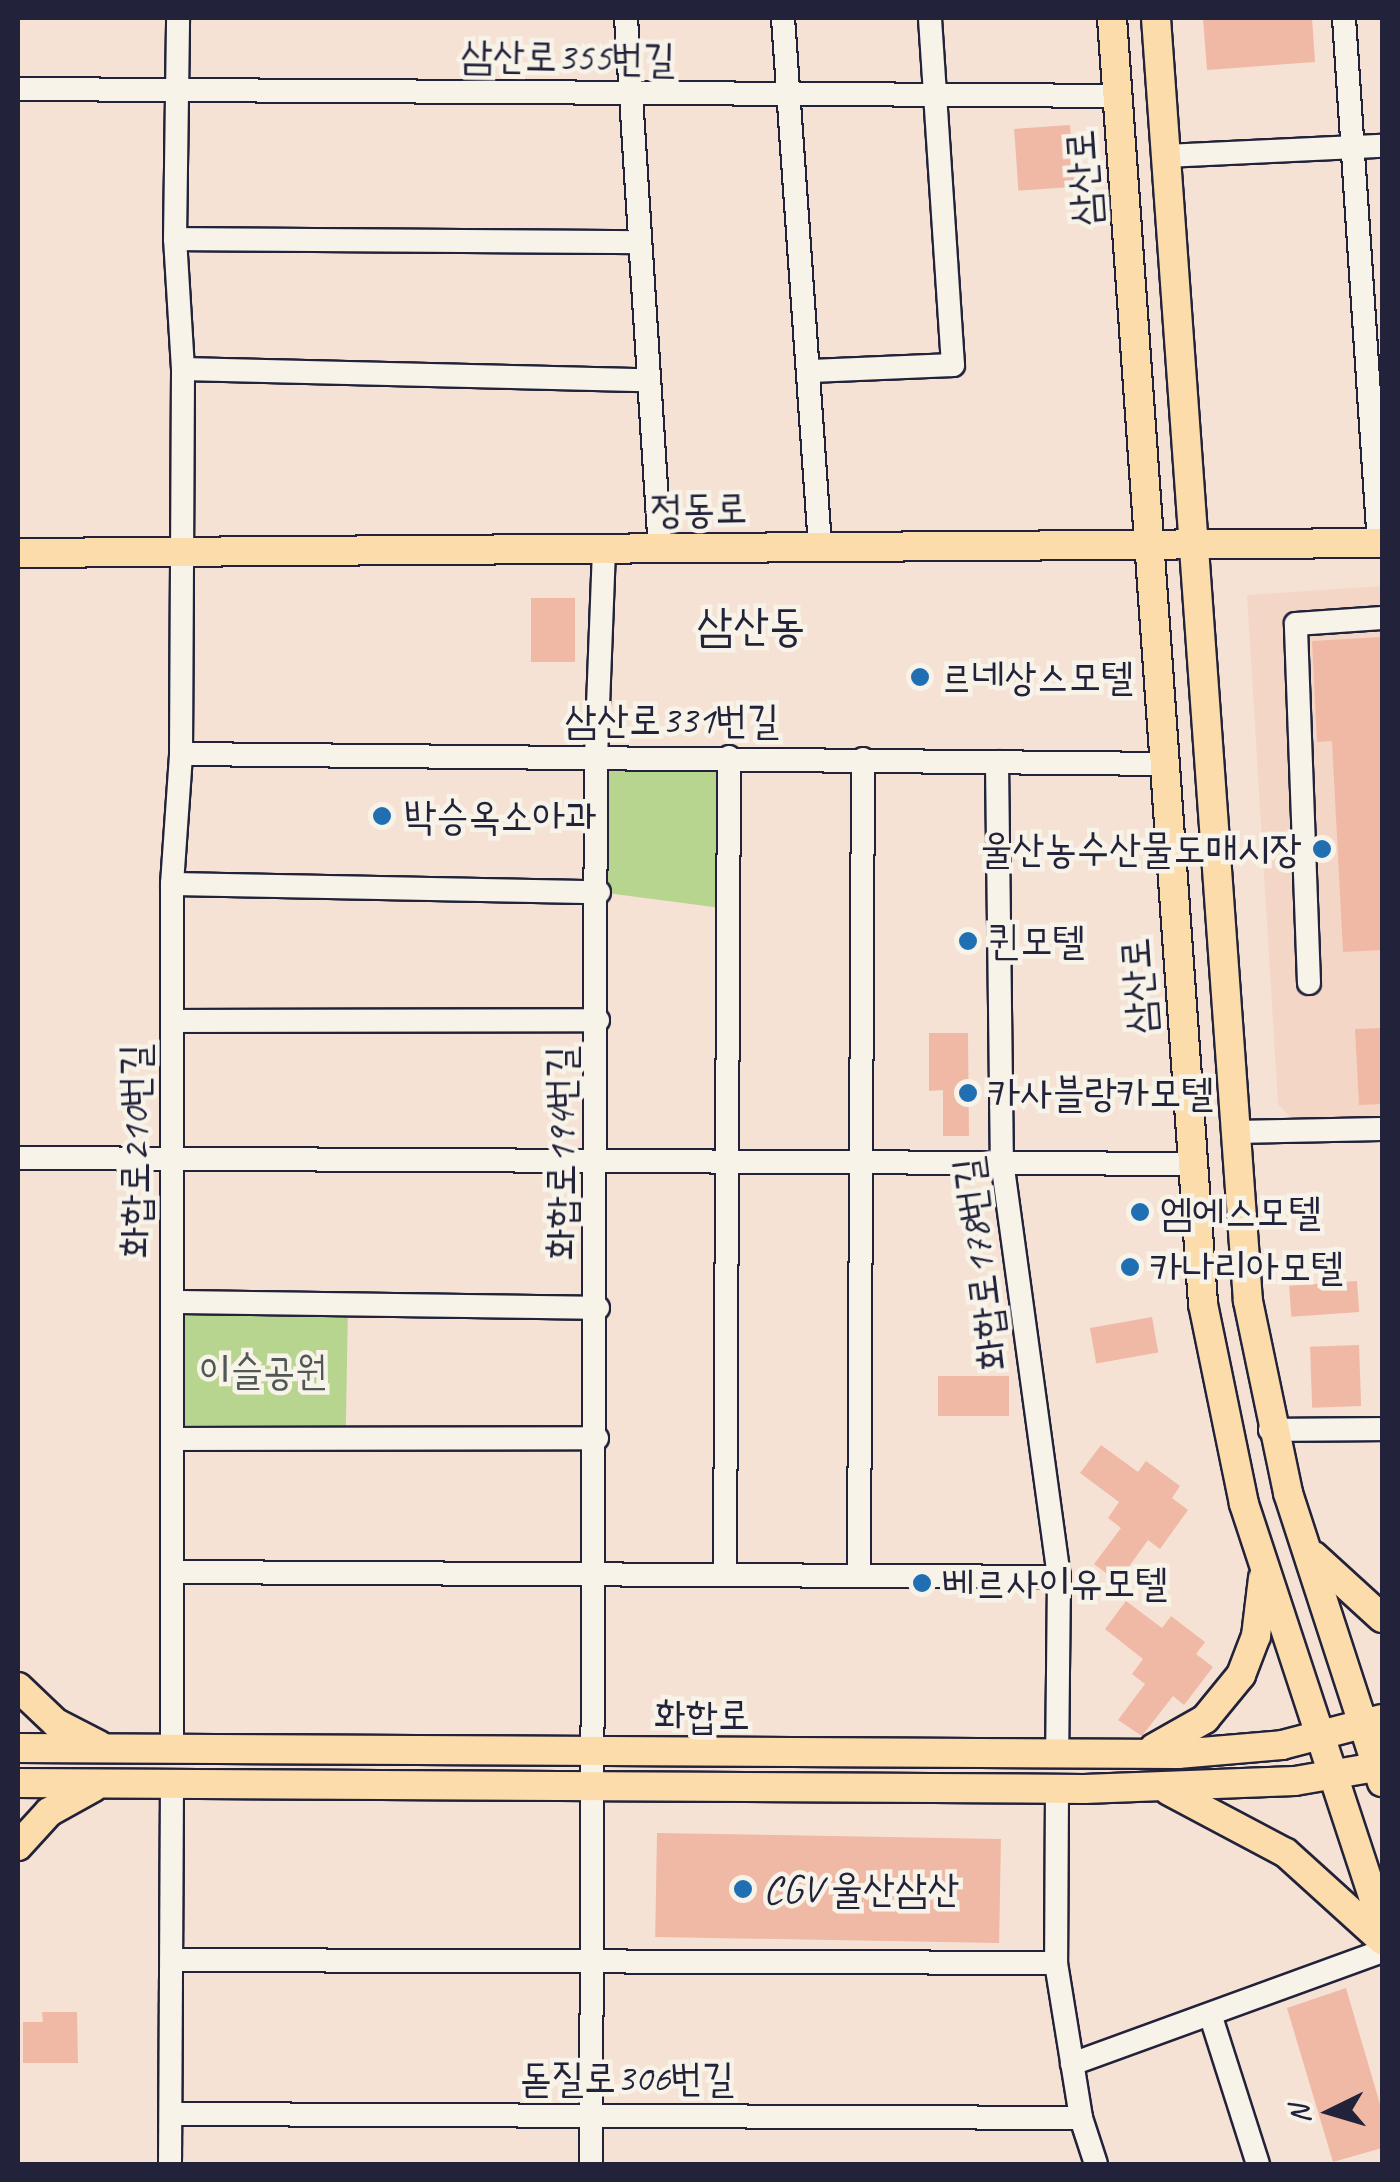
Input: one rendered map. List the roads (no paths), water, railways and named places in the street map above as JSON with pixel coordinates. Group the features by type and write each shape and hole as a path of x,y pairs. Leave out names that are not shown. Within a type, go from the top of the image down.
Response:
{"main road":[{"name":"삼산로","path":"1112,18 1191,1164 1215,1382 1261,1556 1382,1924"},
{"name":"삼산로","path":"1156,18 1248,1301 1270,1430 1300,1533 1373,1723 1381,1772"},
{"name":"정동로","path":"18,553 1381,543"},
{"path":"1300,1533 1329,1575 1382,1618"},
{"path":"1130,1754 1191,1730 1231,1690 1256,1636 1261,1556"},
{"path":"18,1687 56,1723 110,1749"},
{"name":"화합로","path":"18,1748 1130,1754 1321,1738 1373,1723"},
{"path":"108,1784 79,1778 72,1766 80,1754 110,1749"},
{"name":"화합로","path":"18,1783 1057,1789 1153,1787 1381,1772"},
{"path":"18,1846 62,1802 108,1784"},
{"path":"1153,1787 1211,1808 1286,1854 1382,1940"}],"street":[{"name":"화합로210번길","path":"172,1750 172,884 181,754 184,370 176,239 178,18"},
{"path":"626,18 645,380 660,549"},
{"path":"783,18 811,371 820,546"},
{"path":"811,371 953,366 930,18"},
{"path":"1344,18 1348,148 1374,344 1381,543"},
{"name":"삼산로355번길","path":"18,89 789,99 935,92 1117,96"},
{"path":"1166,156 1382,146"},
{"path":"176,239 639,242"},
{"path":"184,370 645,380"},
{"name":"화합로194번길","path":"591,2164 600,1165 596,758 604,551"},
{"path":"1309,983 1296,624 1382,618"},
{"name":"삼산로331번길","path":"181,754 1163,764"},
{"path":"725,1575 729,757"},
{"path":"859,1574 862,759"},
{"name":"화합로178번길","path":"997,762 1002,1161 1059,1578 1057,1755"},
{"path":"172,884 599,892"},
{"path":"172,1022 598,1020"},
{"path":"1234,1132 1382,1129"},
{"path":"18,1158 730,1166 1002,1161 1191,1164"},
{"path":"173,1302 598,1308"},
{"path":"1270,1430 1382,1429"},
{"path":"173,1439 597,1438"},
{"path":"173,1572 1059,1578"},
{"path":"170,2164 172,1784"},
{"path":"1057,1789 1056,1963 1081,2118 1096,2164"},
{"path":"1072,2064 1211,2017 1382,1951"},
{"path":"173,1960 1056,1963"},
{"path":"1211,2017 1258,2164"},
{"name":"돋질로306번길","path":"172,2114 1081,2118"}],"place":[{"name":"르네상스모텔","path":"920,677"},
{"name":"박승옥소아과","path":"382,816"},
{"name":"울산농수산물도매시장","path":"1322,849"},
{"name":"퀸모텔","path":"968,941"},
{"name":"카사블랑카모텔","path":"968,1093"},
{"name":"엠에스모텔","path":"1140,1212"},
{"name":"카나리아모텔","path":"1130,1267"},
{"name":"베르사이유모텔","path":"922,1583"},
{"name":"CGV 울산삼산","path":"743,1889"}],"district":[{"name":"삼산동","path":"751,626"}],"park label":[{"name":"이슬공원","path":"263,1371"}]}
